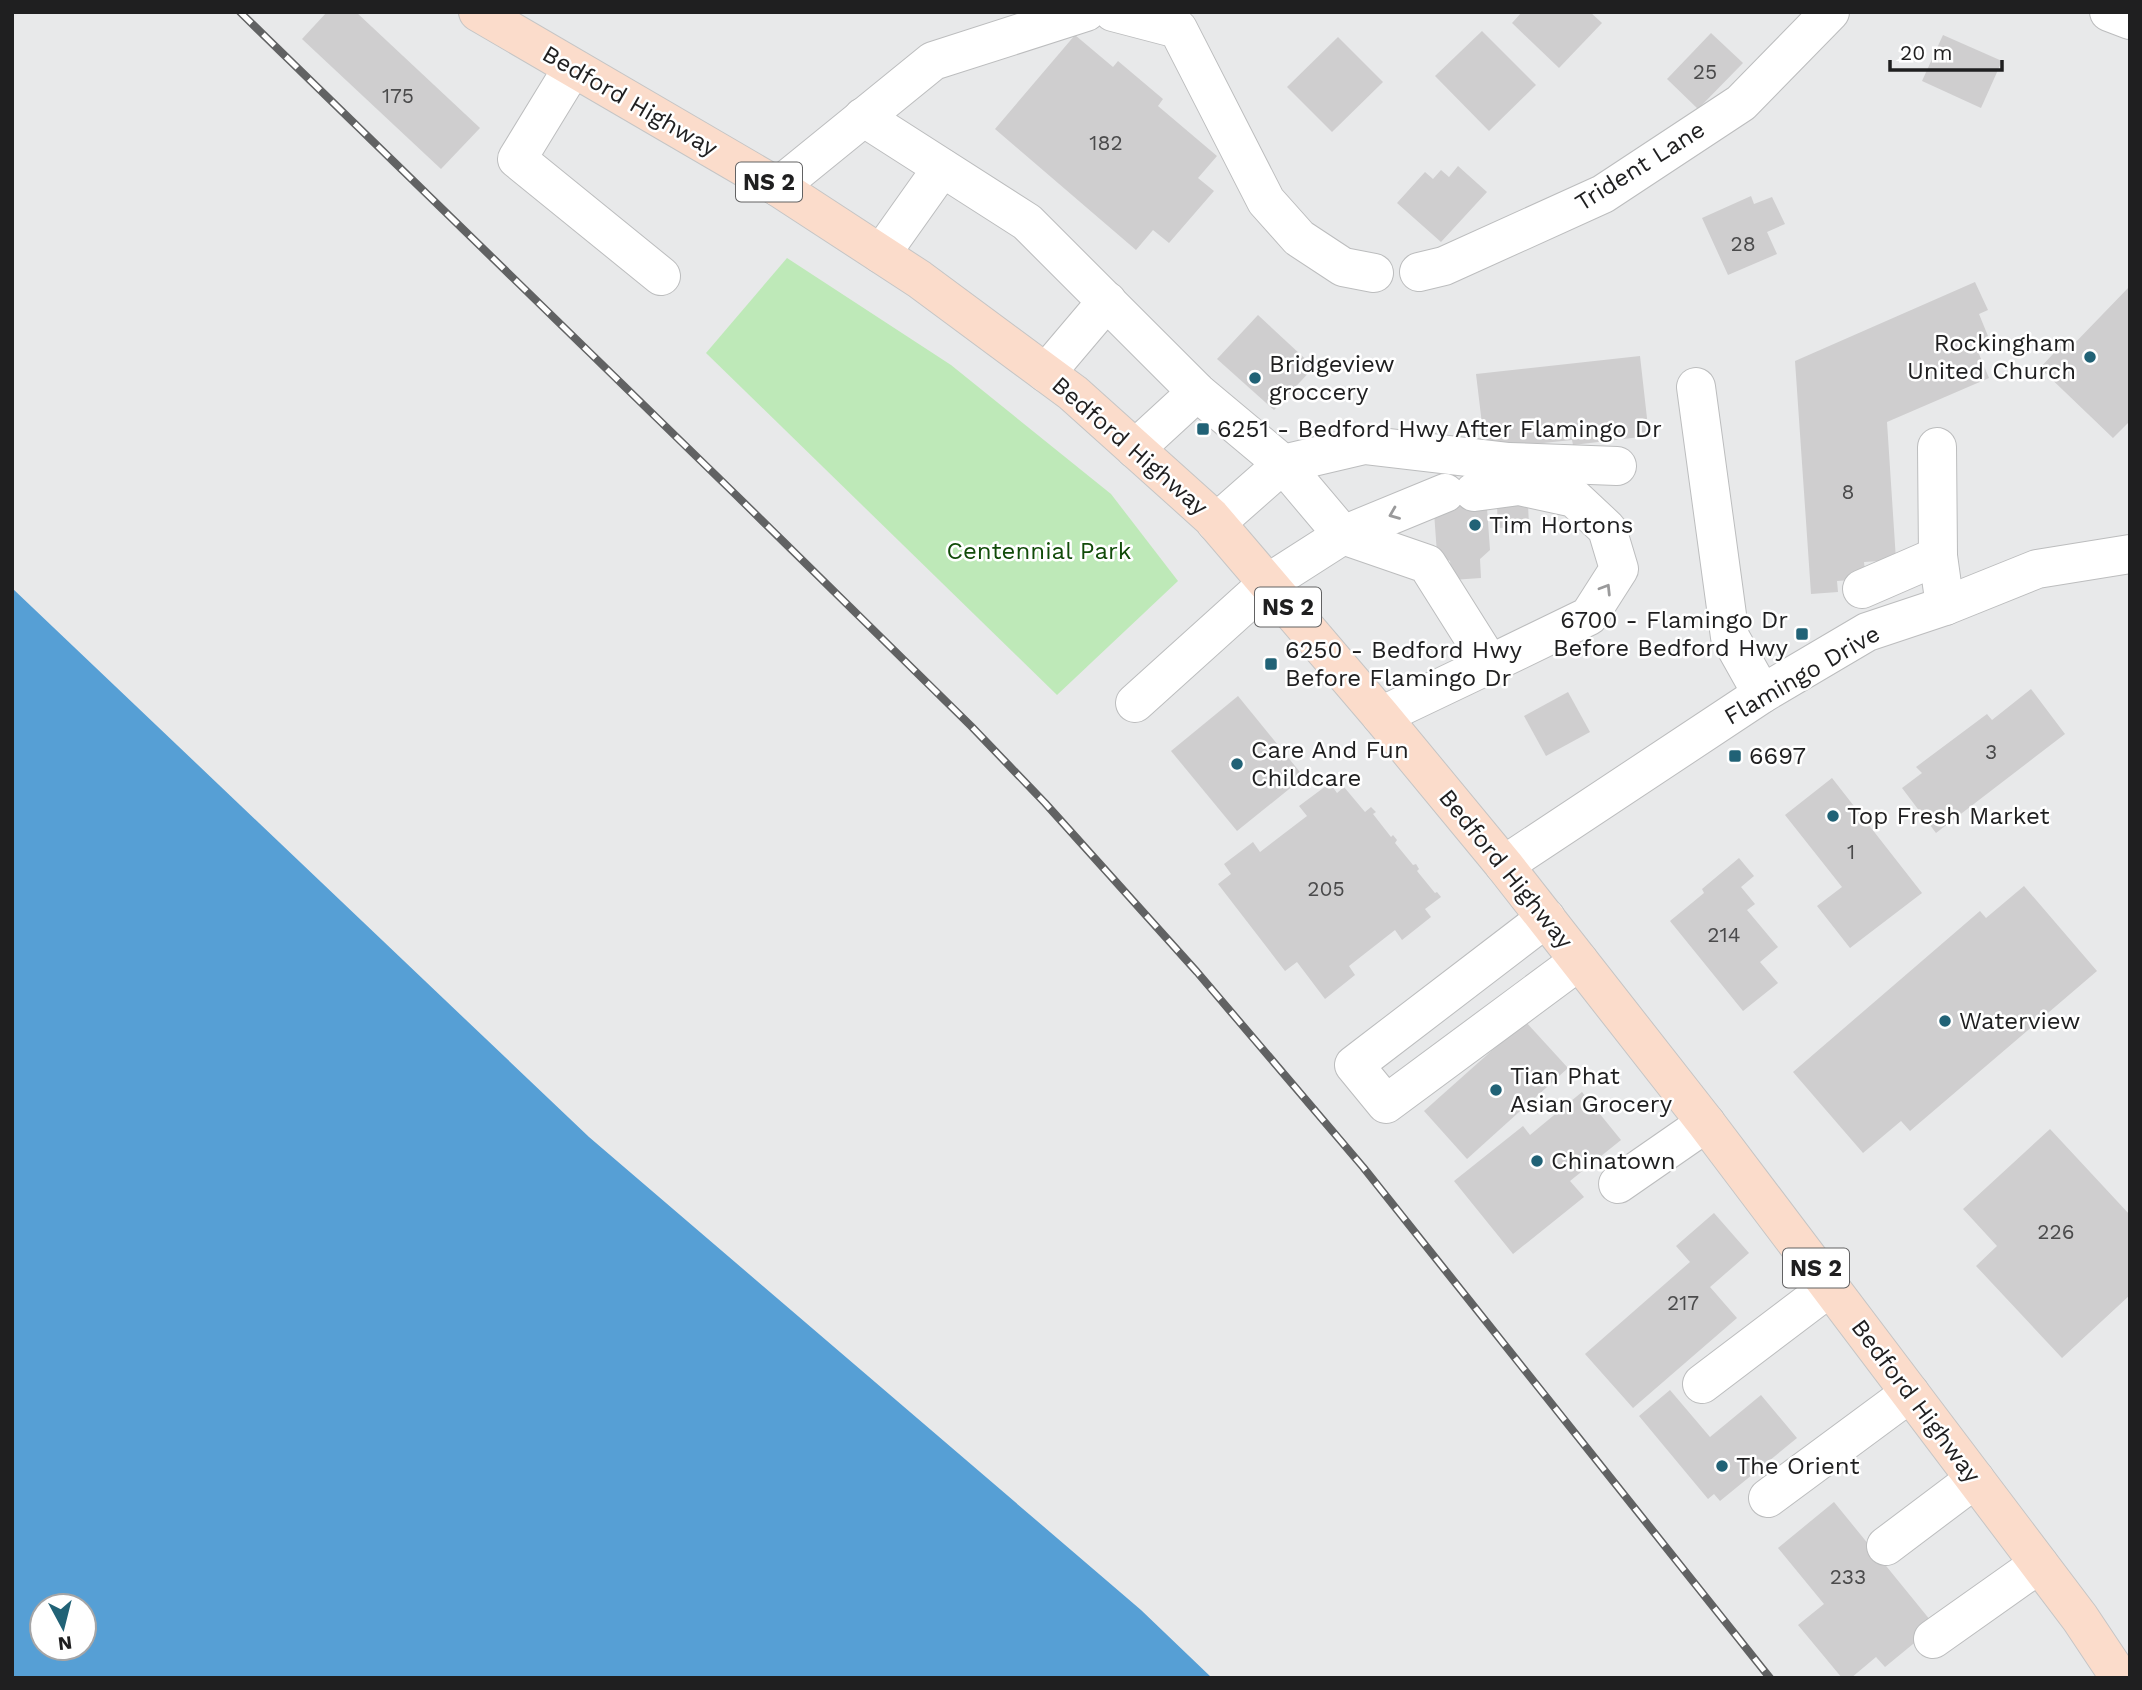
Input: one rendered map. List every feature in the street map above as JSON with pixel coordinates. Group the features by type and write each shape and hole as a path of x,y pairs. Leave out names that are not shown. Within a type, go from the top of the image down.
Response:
{"main road":[{"name":"Bedford Highway","path":"478,12 778,187 919,279 1073,393 1216,523 1381,716 1546,918 1706,1123 2080,1618 2120,1678"}],"street":[{"path":"778,187 933,61 1086,12"},
{"path":"1113,12 1178,29 1266,201 1299,238 1343,267 1374,273"},
{"name":"Trident Lane","path":"1419,272 1444,266 1604,194 1741,103 1830,12"},
{"path":"2109,12 2130,20"},
{"path":"572,69 517,159 660,276"},
{"path":"863,117 1027,222 1197,392 1283,464 1343,535 1427,564 1490,664"},
{"path":"881,254 943,168"},
{"path":"1046,373 1107,301"},
{"path":"1696,387 1730,637 1762,694"},
{"path":"1135,449 1197,392"},
{"path":"1216,523 1283,464 1364,445 1509,462 1617,466"},
{"path":"1937,447 1938,556 1945,606"},
{"path":"1135,703 1268,583 1343,535 1460,492 1519,486 1574,498 1607,529 1619,569 1589,617 1381,716"},
{"name":"Flamingo Drive","path":"1504,865 1762,694 1867,632 1945,606 2037,569 2130,554"},
{"path":"1862,589 1938,556"},
{"path":"1546,918 1354,1065 1386,1104 1579,961"},
{"path":"1498,955 1530,998"},
{"path":"1618,1184 1706,1123"},
{"path":"1702,1384 1830,1287"},
{"path":"1768,1498 1910,1393"},
{"path":"1886,1546 1975,1479"},
{"path":"1933,1639 2039,1564"}],"green space":[{"name":"Centennial Park","path":"787,258 951,365 1111,494 1178,581 1057,695 706,353"}],"water":[{"path":"12,588 589,1137 1141,1610 1212,1678 12,1678"}],"building":[{"path":"327,12 356,12 480,128 441,169 302,39"},
{"path":"1522,12 1590,12 1602,23 1559,68 1512,23"},
{"path":"1482,31 1536,85 1489,131 1435,76"},
{"path":"1711,33 1743,63 1698,109 1667,79"},
{"path":"1075,35 1113,67 1118,61 1163,99 1158,106 1217,156 1198,178 1214,191 1169,243 1153,230 1136,250 995,129"},
{"path":"1943,35 2002,61 1981,108 1922,81"},
{"path":"1338,37 1383,82 1332,132 1287,87"},
{"path":"1458,166 1487,192 1441,242 1397,203 1425,172 1433,179 1441,170 1449,177"},
{"path":"1751,196 1754,204 1772,197 1785,224 1767,232 1777,254 1728,275 1702,218"},
{"path":"1975,282 1988,310 1979,314 1990,341 1976,347 1989,378 1887,422 1896,560 1864,562 1866,579 1837,581 1838,592 1811,594 1795,361"},
{"name":"Rockingham United Church","path":"2130,286 2130,421 2113,438 2040,368 2066,340 2072,346"},
{"path":"1258,315 1314,367 1274,410 1217,359"},
{"path":"1640,356 1649,436 1573,445 1572,440 1485,449 1476,374"},
{"path":"1474,487 1487,508 1490,550 1480,559 1481,578 1452,580 1450,561 1437,554 1434,512"},
{"path":"1528,504 1529,526 1498,528 1497,506"},
{"path":"2031,689 2065,734 1936,833 1902,788 1922,773 1916,767 1987,714 1992,720"},
{"path":"1568,692 1590,732 1546,756 1524,716"},
{"name":"Care And Fun Childcare","path":"1238,696 1304,777 1237,831 1171,751"},
{"path":"1832,778 1922,893 1850,948 1817,906 1842,887 1785,815"},
{"path":"1330,783 1337,793 1344,787 1365,812 1371,807 1376,812 1373,814 1391,837 1393,835 1397,840 1395,843 1413,865 1416,864 1419,869 1417,871 1441,897 1425,909 1431,917 1402,940 1395,930 1349,966 1355,975 1325,999 1297,962 1285,971 1218,884 1231,874 1224,864 1253,842 1260,852 1307,816 1299,806"},
{"path":"1739,858 1754,876 1741,887 1755,904 1747,910 1778,947 1760,962 1778,983 1743,1011 1670,921 1704,893 1702,889"},
{"name":"Waterview","path":"2024,886 2097,971 1910,1131 1901,1121 1863,1153 1793,1072 1980,911 1986,918"},
{"name":"Tian Phat Asian Grocery","path":"1525,1021 1568,1068 1467,1159 1424,1111"},
{"name":"Chinatown","path":"1582,1092 1621,1140 1570,1181 1584,1197 1513,1254 1454,1181 1523,1126 1530,1135"},
{"path":"2050,1129 2130,1215 2130,1295 2062,1358 1976,1266 1997,1246 1963,1209"},
{"path":"1714,1213 1749,1253 1710,1287 1737,1318 1633,1408 1585,1354 1690,1262 1676,1246"},
{"name":"The Orient","path":"1670,1390 1710,1437 1761,1395 1797,1438 1720,1501 1714,1494 1708,1499 1639,1416"},
{"path":"1834,1502 1935,1626 1885,1667 1876,1657 1851,1678 1842,1678 1798,1625 1824,1604 1778,1548"}],"railway":[{"path":"240,12 736,495 971,726 1045,803 1197,972 1363,1167 1770,1678"}],"place":[{"name":"Rockingham United Church","path":"2090,357"},
{"name":"Bridgeview groccery","path":"1255,378"},
{"name":"6251 - Bedford Hwy After Flamingo Dr","path":"1203,429"},
{"name":"Tim Hortons","path":"1475,525"},
{"name":"6700 - Flamingo Dr Before Bedford Hwy","path":"1802,634"},
{"name":"6250 - Bedford Hwy Before Flamingo Dr","path":"1271,664"},
{"name":"6697","path":"1735,756"},
{"name":"Care And Fun Childcare","path":"1237,764"},
{"name":"Top Fresh Market","path":"1833,816"},
{"name":"Waterview","path":"1945,1021"},
{"name":"Tian Phat Asian Grocery","path":"1496,1090"},
{"name":"Chinatown","path":"1537,1161"},
{"name":"The Orient","path":"1722,1466"}]}
